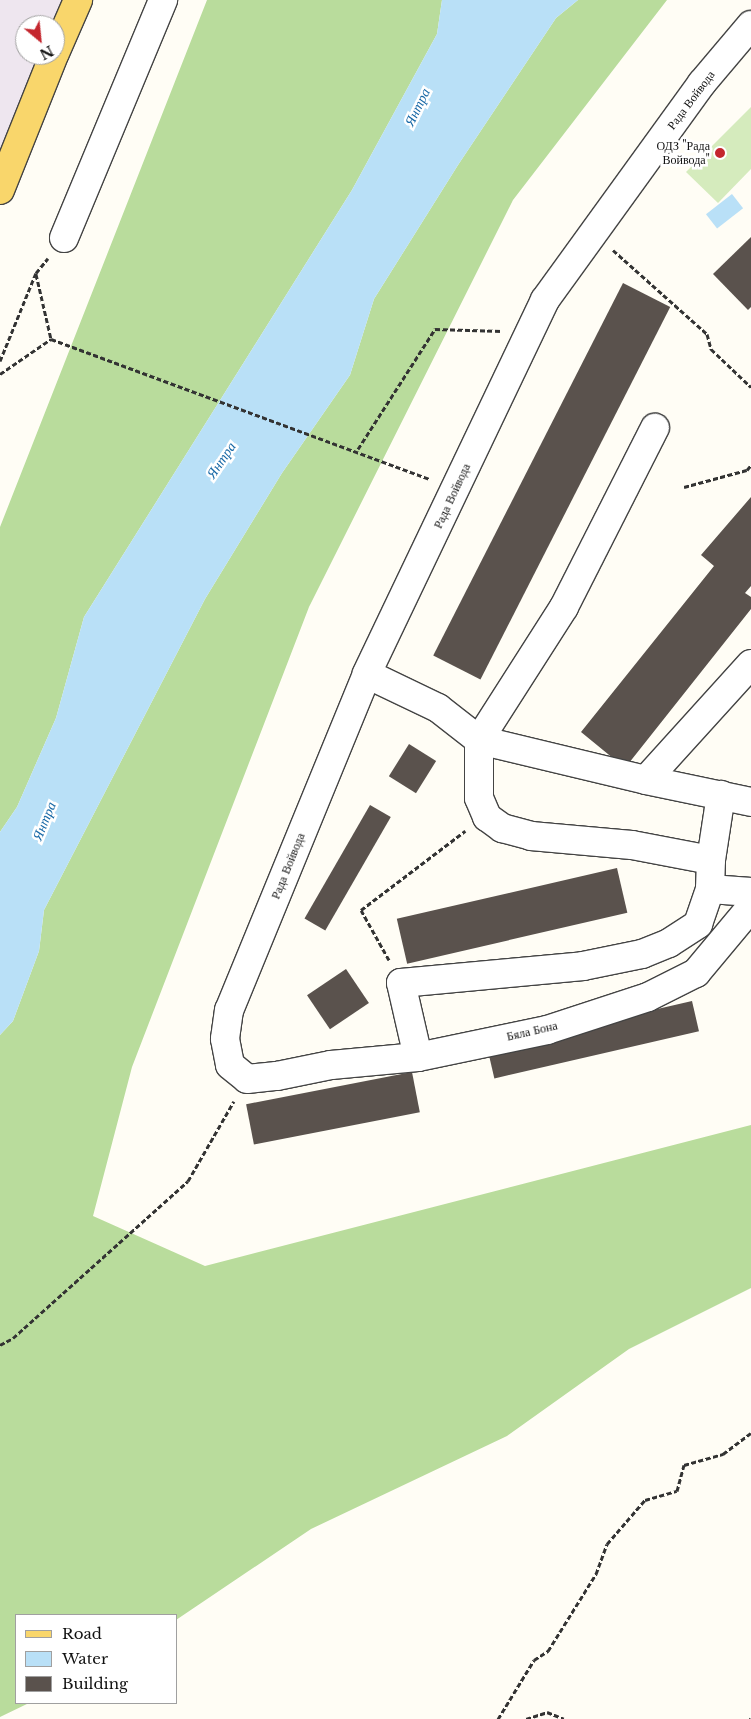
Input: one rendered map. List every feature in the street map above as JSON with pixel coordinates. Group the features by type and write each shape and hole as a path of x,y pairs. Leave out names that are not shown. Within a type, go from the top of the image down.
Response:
{"main road":[{"path":"65,31 78,0"},
{"path":"0,190 51,65"}],"street":[{"path":"64,238 163,0"},
{"name":"Рада Войвода","path":"247,1079 230,1065 226,1038 228,1010 367,674 455,488 545,300 702,83 751,25"},
{"path":"655,428 564,607 479,740 479,798 487,817 502,828 531,836 632,845 711,860"},
{"path":"646,780 751,664"},
{"path":"367,674 438,708 479,740 646,780 751,802"},
{"path":"418,1057 401,983 583,966 642,954 669,943 698,924 710,889 711,860 721,795"},
{"path":"710,889 751,892"},
{"name":"Бяла Бона","path":"247,1079 277,1076 331,1065 418,1057 547,1030 648,997 696,973 751,907"}],"path":[{"path":"593,233 707,334 710,348 751,387"},
{"path":"0,361 36,273 51,339"},
{"path":"358,448 435,329 530,332"},
{"path":"51,339 455,488"},
{"path":"0,374 51,339"},
{"path":"684,487 747,470 751,465"},
{"path":"401,983 361,910 447,843 487,817"},
{"path":"0,1346 13,1338 188,1181 247,1079"},
{"path":"498,1719 534,1660 548,1652 591,1581 607,1544 646,1500 677,1491 684,1465 723,1454 751,1433"},
{"path":"526,1719 547,1712 564,1719"}],"shaded area":[{"path":"0,0 78,0 64,15 15,15 15,65 50,65 0,190"}],"green space":[{"path":"207,0 442,0 437,34 352,190 84,617 56,718 17,807 0,832 0,527"},
{"path":"578,0 667,0 513,200 309,607 132,1067 93,1216 205,1266 751,1125 751,1288 629,1349 507,1436 311,1529 178,1619 178,1614 15,1614 15,1704 27,1704 0,1717 0,1035 13,1021 39,951 44,910 205,599 282,473 350,375 374,299 458,165 556,18"},
{"path":"751,107 751,169 718,203 686,172"}],"water":[{"name":"Янтра","path":"442,0 578,0 556,18 458,165 374,299 350,375 282,473 205,599 44,910 39,951 13,1021 0,1035 0,832 17,807 56,718 84,617 352,190 437,34"},
{"path":"732,194 743,208 717,229 706,214"}],"building":[{"path":"751,237 751,307 748,310 713,274"},
{"path":"623,283 670,307 480,680 433,655"},
{"path":"751,497 751,586 745,593 751,597 751,609 625,768 581,732 714,566 701,555"},
{"path":"409,744 436,761 416,793 389,776"},
{"path":"370,805 391,817 325,930 304,918"},
{"path":"617,868 627,913 407,964 397,919"},
{"path":"346,969 369,1003 330,1029 307,995"},
{"path":"692,1001 699,1031 494,1078 487,1048"},
{"path":"412,1072 420,1112 254,1144 246,1104"}],"place":[{"name":"ОДЗ \"Рада Войвода\"","path":"720,153"}]}
